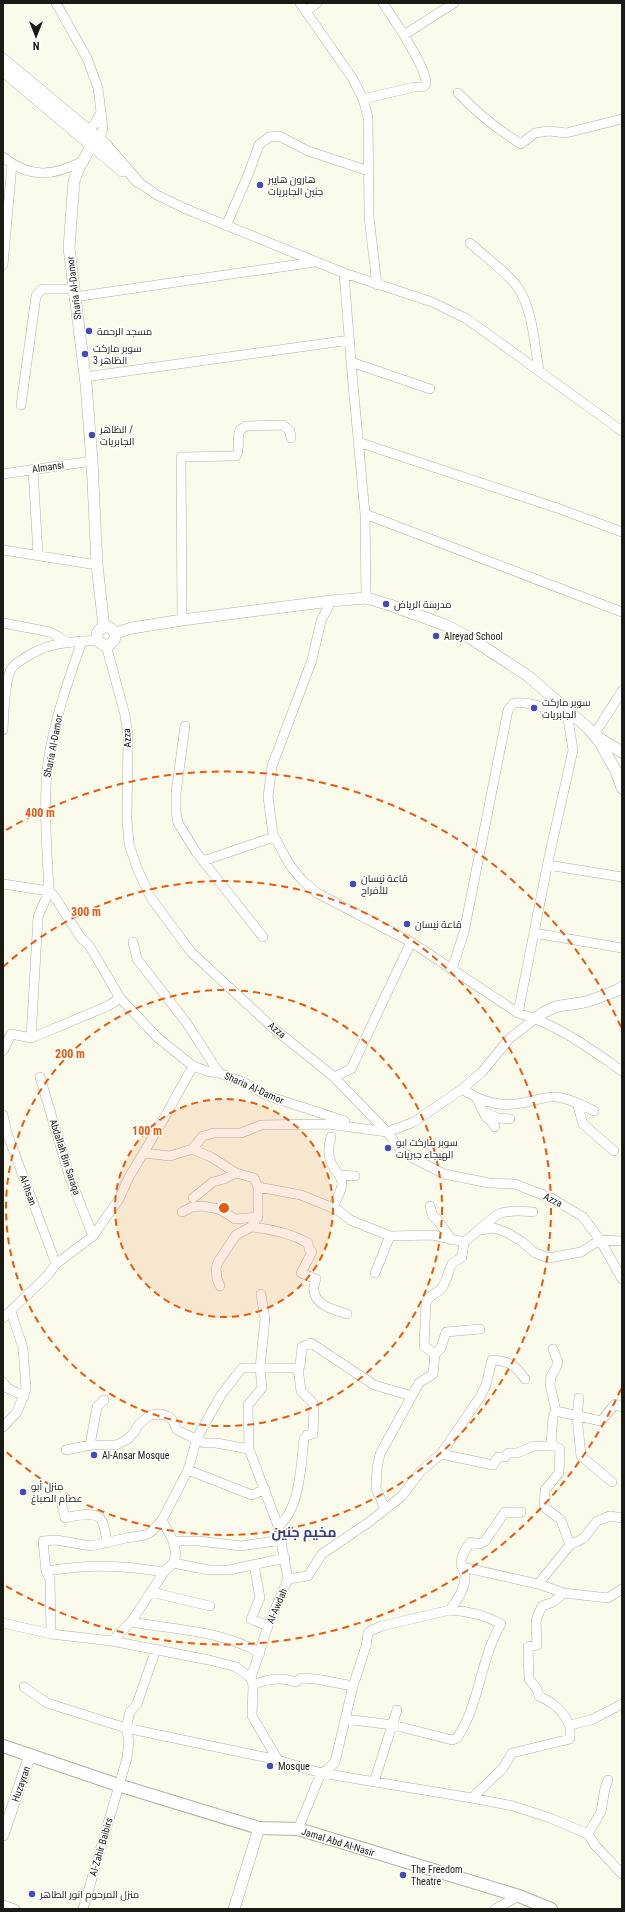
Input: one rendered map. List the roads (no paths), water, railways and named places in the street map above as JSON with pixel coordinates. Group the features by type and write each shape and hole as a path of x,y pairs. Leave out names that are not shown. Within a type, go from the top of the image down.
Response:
{"main road":[{"name":"Jamal Abd Al-Nasir","path":"3,1746 118,1785 259,1828 298,1829 519,1896 552,1909"}],"street":[{"path":"56,3 87,58 98,88 103,129 95,142"},
{"path":"317,3 303,7 353,80 363,99 369,126 369,217 377,285"},
{"path":"363,99 426,84 419,64 404,35 383,3"},
{"path":"404,35 454,3"},
{"path":"3,59 90,131 95,142 108,161 157,195 226,226 315,262 377,285 432,302 467,319 622,431"},
{"path":"3,71 95,142"},
{"path":"458,93 479,115 502,133 520,144 535,133 549,131 566,133 622,119"},
{"path":"90,131 100,114"},
{"path":"226,226 259,145 269,137 279,136 308,151 369,171"},
{"name":"Sharia Al-Damor","path":"95,142 78,170 74,181 69,248 85,377 92,461 97,565 104,627"},
{"path":"3,158 12,164 32,172 43,173 62,170 83,161"},
{"path":"3,264 12,164"},
{"path":"470,243 510,278 519,289 527,308 539,370"},
{"path":"21,405 36,296 42,289 74,293 315,262"},
{"path":"344,273 365,514 366,598"},
{"path":"85,377 350,340"},
{"path":"351,362 430,389"},
{"path":"182,620 181,457 236,456 238,451 238,434 240,430 246,426 283,425 290,431 291,438"},
{"path":"358,442 560,509 622,532"},
{"name":"Almansi","path":"3,474 92,461"},
{"path":"33,469 38,555"},
{"path":"365,514 622,612"},
{"path":"3,550 97,565"},
{"path":"115,633 132,628 182,620 366,598 445,625 470,638 528,676 567,713 594,735 622,752"},
{"path":"331,601 321,621 312,660 272,766 268,797 270,817 274,837 283,856 295,872 317,893 411,942 518,1013 536,1018 562,1031 622,1071"},
{"path":"3,623 50,632 68,642"},
{"path":"3,730 7,687 13,666 30,654 45,647 68,642 102,642 114,641 115,633 111,628 104,627 98,632 102,642"},
{"name":"Sharia Al-Damor","path":"82,641 57,722 48,762 46,800 49,891 54,896 81,938 89,945 120,998 158,1038 193,1066 219,1073 243,1082 268,1096 329,1117 387,1132"},
{"name":"Azza","path":"102,642 125,715 128,736 127,819 129,844 137,868 151,898 191,952 272,1027 334,1077 387,1132 403,1153 444,1174 489,1183 515,1184 554,1200 583,1217 600,1240 622,1279"},
{"path":"594,735 622,691"},
{"path":"452,969 464,932 508,710 514,703 527,703 567,713"},
{"path":"518,1013 573,750 567,713"},
{"path":"184,726 176,793 176,812 178,823 203,861 263,937"},
{"path":"594,735 618,765 622,788"},
{"path":"203,861 274,837"},
{"path":"548,865 622,877"},
{"path":"3,884 49,891 38,917 32,1038"},
{"path":"534,933 622,948"},
{"path":"133,942 137,959 186,1022 219,1073"},
{"path":"334,1077 352,1069 411,942"},
{"path":"143,1153 170,1156 192,1149 203,1136 214,1132 241,1133 261,1125 328,1124 387,1132 414,1122 462,1090 482,1072 509,1039 548,1009 566,1004 585,1002 618,990 622,987"},
{"path":"3,1051 12,1034 32,1038 108,1006 120,998"},
{"path":"3,1318 47,1276 56,1264 93,1236 119,1199 143,1153 193,1066"},
{"name":"Abdallah Bin Saraqa","path":"40,1077 69,1175 93,1236"},
{"path":"462,1090 477,1099 509,1105 556,1097 594,1110"},
{"path":"477,1099 483,1112 495,1127"},
{"path":"577,1103 583,1124 614,1151"},
{"path":"483,1112 498,1118 510,1119"},
{"name":"Al-Ihsan","path":"3,1115 10,1140 56,1264"},
{"path":"331,1136 330,1159 334,1168 340,1175 342,1183 339,1194 332,1208"},
{"path":"192,1149 211,1157 236,1173 254,1178 258,1187 258,1216 251,1227 236,1235 218,1262 216,1274 220,1286"},
{"path":"193,1198 213,1182 224,1180 236,1173"},
{"path":"340,1175 355,1176"},
{"path":"258,1187 301,1196 332,1208 350,1220 390,1236 432,1235 464,1242"},
{"path":"182,1212 192,1207 202,1206 219,1209 235,1219 258,1216"},
{"path":"430,1206 433,1217 436,1218 452,1240"},
{"path":"435,1354 424,1346 424,1311 426,1301 442,1288 449,1276 451,1265 462,1256 464,1242 492,1219 501,1214 512,1211 533,1212"},
{"path":"251,1227 288,1233 308,1243 309,1249 312,1252 301,1273 316,1279 314,1291 318,1300 324,1305 346,1314"},
{"path":"480,1230 494,1228 506,1232 521,1241 535,1253 549,1258 581,1252 600,1240 622,1241"},
{"path":"375,1273 390,1236"},
{"path":"261,1294 265,1320 260,1368 262,1388 248,1405 249,1449 278,1526 282,1540 288,1578"},
{"path":"3,1427 17,1412 26,1389 23,1348 11,1312"},
{"path":"385,1509 376,1488 377,1468 380,1454 419,1383 433,1374 435,1354 440,1348 446,1332 480,1329"},
{"path":"278,1526 285,1521 296,1496 304,1439 307,1435 313,1434 314,1407 313,1403 303,1395 301,1391 298,1368 300,1366 302,1347 311,1343 374,1385 412,1396"},
{"path":"552,1349 558,1362 551,1376 550,1385 556,1411 552,1427 551,1444 553,1446"},
{"name":"Al-Awdah","path":"278,1760 252,1716 252,1681 268,1626 288,1578 308,1576 322,1554 369,1522 402,1496 420,1472 441,1454 480,1397 486,1385 492,1360 506,1361 518,1368 525,1379"},
{"path":"52,1634 50,1579 46,1571 43,1541 56,1540 91,1546 145,1535 151,1532 162,1520 170,1507 188,1470 197,1438 221,1395 238,1372 242,1368 298,1368"},
{"path":"3,1382 7,1388 24,1396"},
{"path":"579,1398 577,1416 581,1456 612,1482"},
{"path":"90,1445 97,1407 104,1400"},
{"path":"556,1411 601,1421 615,1404 622,1407"},
{"path":"66,1450 90,1445 116,1445 128,1439 144,1418 150,1415 161,1414 173,1421 178,1430 204,1442 249,1449"},
{"path":"441,1454 493,1465 498,1457 505,1457 508,1453 517,1453 534,1446 553,1446 560,1449 559,1473 545,1490 544,1507 560,1520 570,1545"},
{"path":"188,1470 252,1495 265,1489"},
{"path":"62,1505 65,1518 88,1515 96,1516 102,1520 107,1543"},
{"path":"450,1610 461,1593 465,1576 462,1567 464,1552 471,1542 479,1544 485,1541 505,1512 521,1512"},
{"path":"538,1584 570,1545 584,1538 597,1521 610,1516 622,1518"},
{"path":"112,1642 131,1622 164,1572 173,1563 176,1554 174,1541 162,1520"},
{"path":"174,1541 199,1541 241,1546 282,1540"},
{"path":"173,1563 222,1571 285,1558"},
{"path":"46,1571 75,1566 110,1565 164,1572"},
{"path":"254,1565 260,1598 251,1619 268,1626"},
{"path":"462,1567 538,1584 564,1593 608,1598 622,1590"},
{"path":"151,1592 210,1606"},
{"path":"472,1798 503,1768 512,1753 570,1739 570,1726 566,1715 557,1707 539,1696 537,1690 529,1679 528,1646 537,1645 536,1622 538,1615 542,1606 553,1602 564,1593"},
{"path":"298,1829 321,1773 327,1770 335,1762 345,1718 353,1686 366,1646 368,1633 372,1630 450,1610 478,1614 501,1624 488,1651 473,1700 461,1732 456,1738 452,1740 393,1725 345,1718"},
{"path":"131,1622 225,1637 243,1643 260,1653"},
{"path":"3,1623 52,1634 156,1649 209,1660 236,1667 252,1681 288,1680 296,1682 301,1678 316,1679 353,1686"},
{"path":"126,1728 130,1712 137,1704 156,1649"},
{"path":"24,1687 47,1703 126,1728 278,1760 321,1773 513,1806 550,1818 588,1834 595,1845 622,1874"},
{"path":"570,1726 591,1720 622,1704"},
{"path":"374,1782 397,1710"},
{"name":"Al-Zahir Baibirs","path":"83,1909 128,1749 129,1741 126,1728"},
{"name":"Huzayran","path":"3,1836 30,1755"},
{"path":"588,1834 601,1812 605,1788 608,1780"},
{"path":"234,1909 259,1828"},
{"path":"495,1909 519,1896"},
{"path":"3,1905 15,1909"}],"place":[{"name":"هارون هايبر جنين الجابريات","path":"260,185"},
{"name":"مسجد الرحمة","path":"89,331"},
{"name":"سوبر ماركت الظاهر 3","path":"85,354"},
{"name":"الظاهر / الجابريات","path":"92,435"},
{"name":"مدرسة الرياض","path":"386,604"},
{"name":"Alreyad School","path":"436,636"},
{"name":"سوبر ماركت الجابريات","path":"534,708"},
{"name":"قاعة نيسان للأفراح","path":"353,884"},
{"name":"قاعة نيسان","path":"407,924"},
{"name":"سوبر ماركت ابو الهيجاء جبريات","path":"388,1148"},
{"name":"Al-Ansar Mosque","path":"94,1455"},
{"name":"منزل أبو عصام الصباغ","path":"23,1492"},
{"name":"Mosque","path":"270,1766"},
{"name":"The Freedom Theatre","path":"403,1875"},
{"name":"منزل المرحوم انور الطاهر","path":"32,1894"}],"district":[{"name":"مخيم جنين","path":"304,1532"}]}
